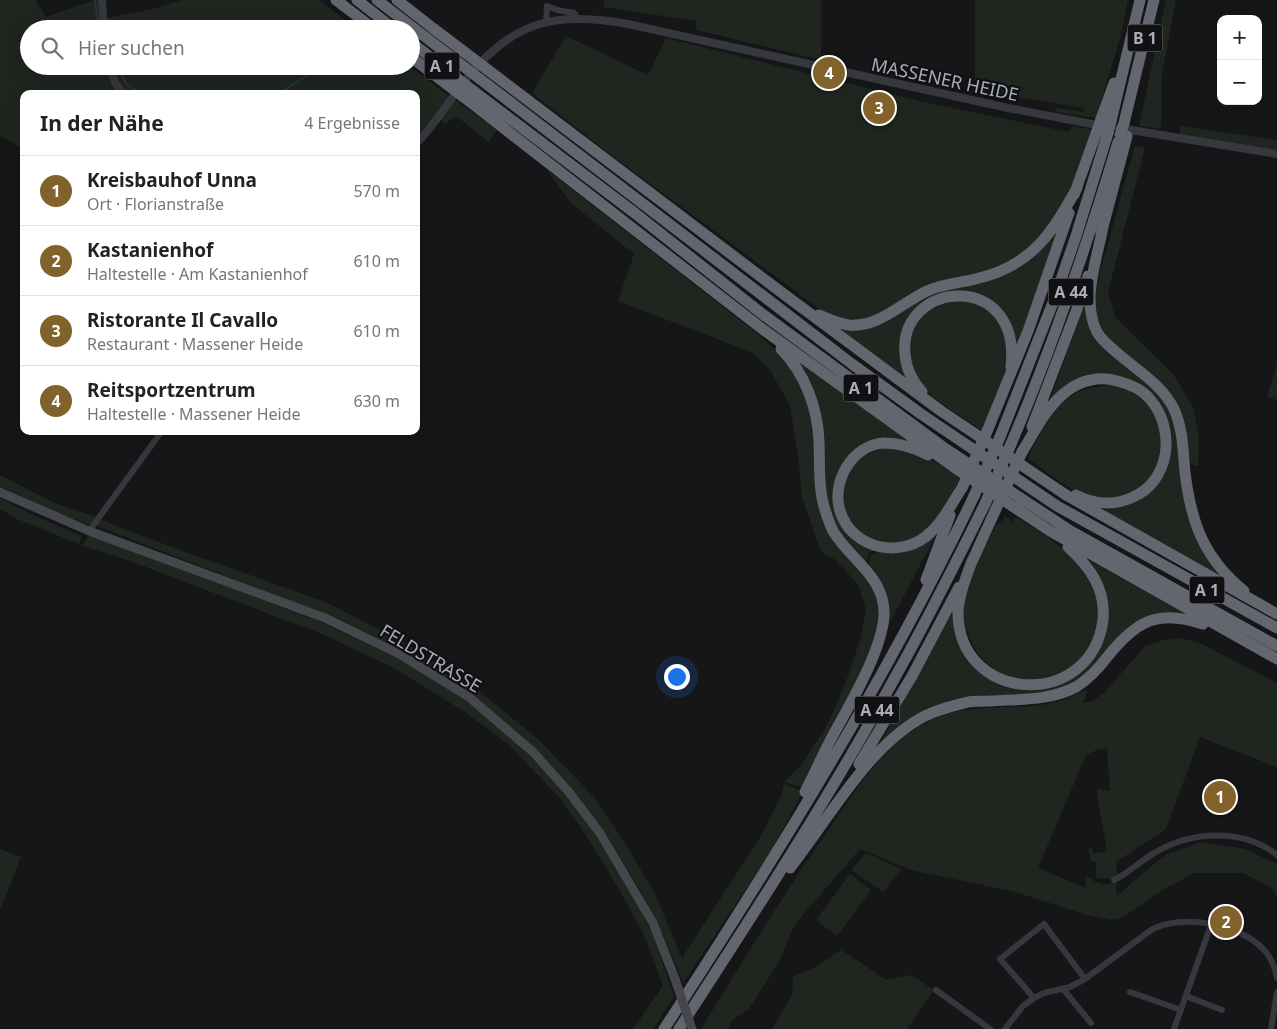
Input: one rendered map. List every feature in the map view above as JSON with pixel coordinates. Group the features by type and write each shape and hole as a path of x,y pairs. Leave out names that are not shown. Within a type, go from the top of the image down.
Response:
{"highway":[{"path":"336,0 362,20"},
{"path":"357,0 383,20"},
{"name":"A 1","path":"377,0 403,20"},
{"path":"397,0 941,411 1066,495 1277,614"},
{"name":"B 1","path":"1133,32 1140,0"},
{"name":"B 1","path":"1136,76 1154,0"},
{"name":"A 44","path":"664,1029 776,855 873,691 948,551 974,496 1029,365 1076,236 1104,126 1133,32"},
{"name":"A 1","path":"420,33 852,364 921,414 1057,506 1277,628"},
{"name":"A 1","path":"420,50 469,94 636,214 777,325 935,442 1070,530 1277,646"},
{"path":"420,63 469,94 761,328 958,470 1050,532 1277,659"},
{"name":"A 44","path":"679,1029 757,909 829,792 898,672 984,504 1011,444 1066,304 1124,136 1136,76"},
{"path":"911,621 944,529 1028,332 1077,188 1104,126"},
{"path":"1124,136 1091,283 1091,303 1097,332 1108,345 1158,385 1168,397 1180,427 1189,502 1198,531 1208,552 1236,585 1265,608"},
{"path":"785,295 816,314 839,323 850,325 866,324 882,318 928,290 996,274 1017,264 1033,252 1047,237 1077,188"},
{"path":"826,819 912,676 972,561 1022,452 1077,310 1104,227"},
{"path":"941,411 916,385 906,361 904,344 910,324 922,310 936,301 952,296 968,296 994,307 1008,329 1012,344 1011,366 1003,394"},
{"path":"761,328 785,353 804,381 815,414 819,440 820,481 825,509 833,531 870,573 881,596 884,616 877,645 859,688 829,743 776,855"},
{"path":"1022,452 1045,415 1059,398 1074,386 1093,380 1108,378 1132,385 1149,397 1163,419 1167,434 1166,452 1162,467 1147,488 1137,496 1126,501 1099,503 1083,499 1033,472"},
{"path":"958,470 921,451 908,447 889,444 873,445 864,450 847,465 838,488 840,510 848,527 854,534 868,543 885,548 906,547 930,533 962,488"},
{"path":"972,561 958,612 962,637 975,660 986,671 1010,683 1040,685 1056,681 1073,672 1090,655 1097,644 1101,630 1103,606 1100,591 1088,566 1050,532"},
{"path":"757,909 872,758 893,737 922,717 941,709 971,702 1044,698 1063,693 1078,686 1095,672 1126,635 1142,624 1160,618 1188,619 1231,634"}],"main road":[{"name":"FELDSTRASSE","path":"0,492 89,531 325,618 399,654 469,697 533,752 600,833 653,924 692,1029"}],"street":[{"path":"102,0 103,20"},
{"name":"MASSENER HEIDE","path":"546,22 547,6 556,10 574,13 578,18"},
{"name":"MASSENER HEIDE","path":"420,139 468,76 490,52 523,30 546,22 578,18 628,24 1008,108 1277,154"},
{"path":"112,75 120,90"},
{"path":"89,531 159,435"},
{"path":"1114,880 1166,846 1201,836 1240,838 1257,843 1277,854"},
{"path":"1005,1029 1023,1006 1034,998 1085,979 1161,925 1174,922 1190,922 1215,926 1244,935 1259,944 1270,957 1277,978"},
{"path":"1034,998 1000,959 1044,924 1085,979"},
{"path":"1174,1029 1215,926"},
{"path":"1062,989 1091,1022"},
{"path":"936,990 990,1029"},
{"path":"1130,992 1181,1010"},
{"path":"1270,1029 1277,992"},
{"path":"1186,996 1222,1010"}],"shaded area":[{"path":"0,0 35,0 46,17 94,0 99,0 101,20 20,20 20,75 109,75 117,90 20,90 20,147 0,136"},
{"path":"181,0 319,0 345,20 106,20 106,18 153,9"},
{"path":"605,0 821,0 821,60 696,30 696,21 603,7"},
{"path":"975,0 1128,0 1120,38 1096,118 1055,112 1056,108 1083,112 1084,108 975,90"},
{"path":"1166,0 1176,0 1162,74 1161,129 1139,126"},
{"path":"566,36 648,75 666,38 919,101 1069,132 1073,126 1093,130 1078,172 1061,209 1032,246 1007,263 862,320 848,320 825,313 606,151 532,93"},
{"path":"420,74 450,97 420,134 420,90 123,90 115,75"},
{"path":"455,100 497,130 489,142 456,116 445,124 440,119"},
{"path":"1180,126 1277,140 1277,150 1180,134"},
{"path":"1135,146 1145,148 1108,292 1115,317 1173,374 1193,407 1199,436 1198,466 1191,464 1182,418 1169,392 1160,381 1115,345 1099,322 1096,308 1096,291 1100,274"},
{"path":"546,169 754,331 781,355 801,384 812,415 821,510 868,576 878,597 881,616 875,644 804,788 784,782 802,764 823,732 837,704 860,640 866,609 858,584 833,558 821,552 802,497 799,462 790,406 770,370 751,352 618,301 634,254 571,203"},
{"path":"1056,231 1059,232 1016,347 1015,341 994,305 935,299 902,344 915,387 832,325 850,328 928,293 979,281"},
{"path":"1087,297 1091,326 1157,390 1169,408 1176,424 1187,508 1231,585 1099,510 1117,508 1134,502 1147,494 1158,483 1166,470 1171,454 1171,437 1161,405 1150,392 1088,376 1049,402"},
{"path":"952,301 967,301 979,305 991,312 1006,332 1007,365 1001,388 981,430 925,390 914,376 911,367 909,348 918,322 930,310"},
{"path":"793,355 909,441 894,439 851,454 837,512 874,550 869,554 865,564 836,530 827,509 822,438"},
{"path":"1277,364 1277,400 1267,397"},
{"path":"1110,385 1136,395 1152,408 1160,430 1161,445 1159,459 1154,472 1146,483 1135,491 1123,496 1109,498 1093,497 1075,491 1028,458 1037,439 1057,409 1065,401 1083,390"},
{"path":"883,446 920,453 960,477 947,507 919,538 896,545 865,538 846,518 841,488 856,459"},
{"path":"0,475 55,503 96,517 90,525 52,511 0,486"},
{"path":"0,498 35,516 82,536 79,544 17,519 0,509"},
{"path":"1005,516 1012,522 1016,517 1058,544 1084,571 1096,592 1099,603 1099,615 1093,637 1080,657 1066,671 1060,674 1027,680 1006,676 988,665 974,647 967,632 963,604 968,584 997,524 1003,523"},
{"path":"99,519 328,603 403,642 471,684 540,741 594,797 622,838 654,892 682,958 762,834 782,794 784,784 803,791 771,852 683,983 663,934 641,892 605,832 575,793 535,748 469,692 401,650 327,615 94,525"},
{"path":"937,533 884,634 886,616 868,568 871,556 882,550"},
{"path":"89,534 323,623 397,658 470,702 528,754 565,793 598,836 632,892 654,937 674,997 653,1029 633,1029 663,986 645,937 588,838 559,797 510,746 465,712 392,667 322,634 130,561 82,546"},
{"path":"1089,560 1184,613 1157,616 1075,685 1051,694 955,699 929,709 877,749 954,609 959,642 990,679 1007,687 1039,689 1063,683 1082,670 1095,656 1104,638 1108,619 1108,602 1102,581"},
{"path":"1181,638 1202,644 1277,683 1277,767 1200,737 1166,829 1116,862 1117,875 1111,879 1098,878 1096,877 1096,863 1091,861 1088,848 1092,847 1093,854 1107,851 1097,788 1110,791 1107,748 1097,750 1086,755 1038,868 1086,888 1085,875 1100,883 1116,882 1117,896 1167,854 1202,842 1245,849 1277,864 1277,896 1272,888 1243,873 1194,873 1161,891 1122,918 1111,920 1087,915 1015,892 911,870 860,849 800,918 791,932 780,960 749,1009 730,1022 729,1029 701,1029 777,907 847,802 871,770 898,742 931,720 955,712 1046,704 1066,699 1088,690 1083,703 1091,702 1105,692 1145,646 1164,640"},
{"path":"0,849 21,857 0,910"},
{"path":"866,853 901,869 883,892 851,870"},
{"path":"850,874 871,890 837,936 816,920"},
{"path":"840,950 886,980 911,975 934,990 907,1029 772,1029 792,995 793,976 818,966"}],"waterway":[{"path":"95,0 98,20"},
{"path":"121,75 127,85 135,90"},
{"path":"284,90 308,75"}],"place":[{"name":"Reitsportzentrum","path":"829,73"},
{"name":"Ristorante Il Cavallo","path":"879,108"},
{"name":"Kreisbauhof Unna","path":"1220,797"},
{"name":"Kastanienhof","path":"1226,922"}]}
